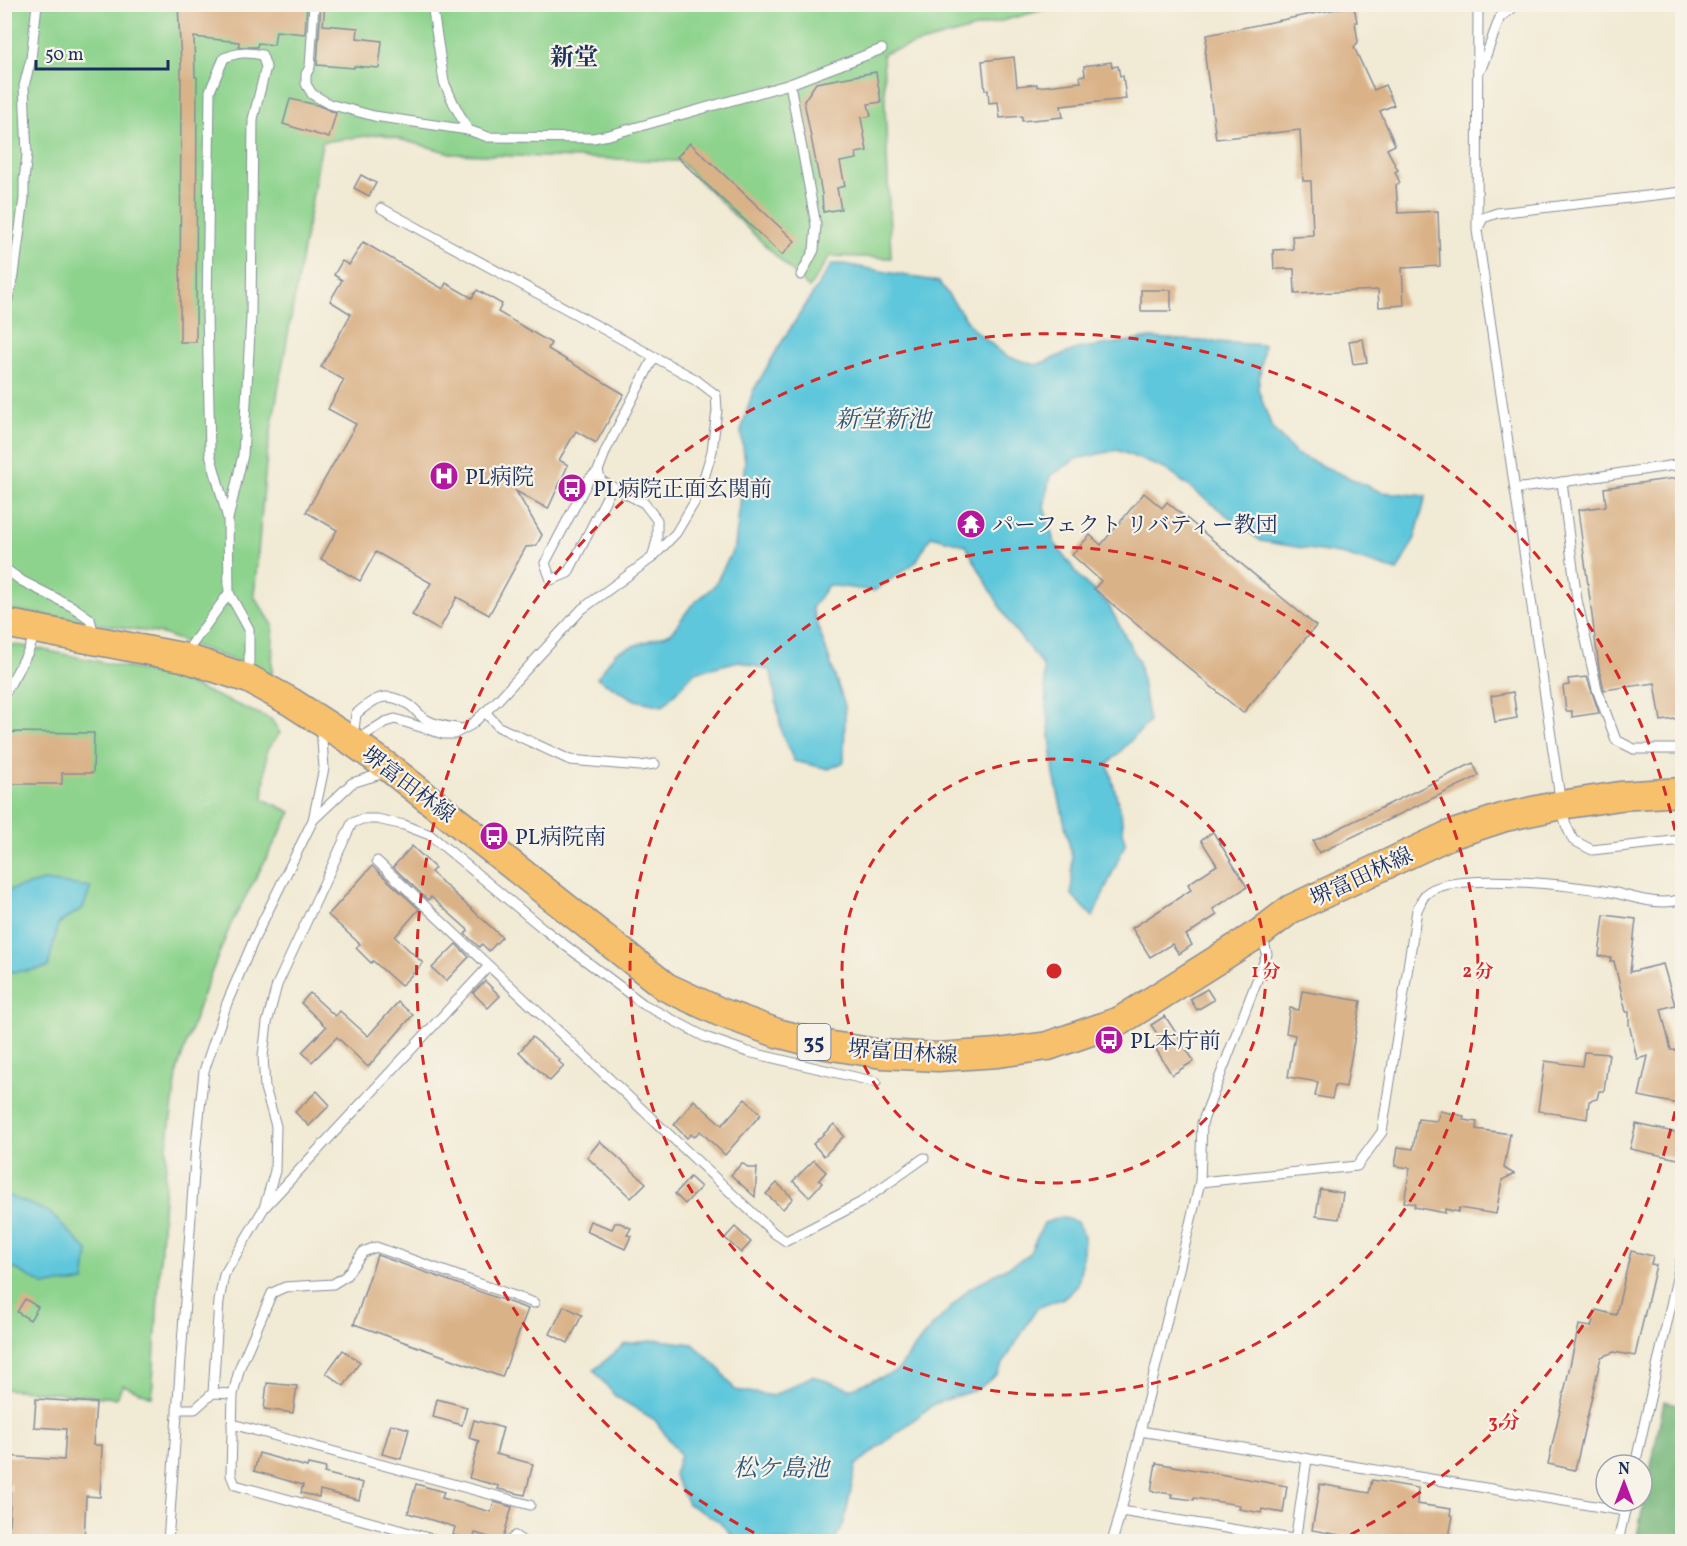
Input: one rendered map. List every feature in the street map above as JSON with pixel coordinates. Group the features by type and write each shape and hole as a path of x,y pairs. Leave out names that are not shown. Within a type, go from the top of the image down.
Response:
{"main road":[{"name":"堺富田林線","path":"4,623 182,657 249,679 291,702 392,770 666,987 720,1012 777,1034 882,1054 938,1057 998,1053 1048,1046 1120,1020 1261,932 1291,909 1447,836 1505,817 1561,805 1620,796 1683,792"}],"lane":[{"path":"4,313 14,274 24,198 27,155 24,86 31,59 37,4"},
{"path":"314,4 310,67 306,74 306,84 312,94 328,104 374,117 468,130 488,137 593,138 790,84 882,49"},
{"path":"432,4 444,82 468,130"},
{"path":"1478,4 1477,230 1561,805 1573,840 1592,850 1683,840"},
{"path":"1478,77 1500,17 1518,4"},
{"path":"228,519 210,454 207,313 210,91 224,58 234,53 247,52 262,55 266,67 254,119 251,316 243,456 228,519 229,593 249,628 249,679"},
{"path":"790,84 816,225 814,250 801,275"},
{"path":"1477,230 1482,218 1497,213 1683,192"},
{"path":"353,742 394,719 443,734 454,734 471,725 582,609 652,557 676,533 694,503 712,451 717,410 716,395 695,379 381,208"},
{"path":"612,487 568,573 551,580 545,564 589,479 598,471 606,450 654,357"},
{"path":"1515,489 1683,464"},
{"path":"598,471 601,481 644,503 657,520 657,540 652,557"},
{"path":"1562,482 1577,600 1597,689 1616,740 1634,749 1683,748"},
{"path":"4,568 22,581 73,607 90,619 91,640"},
{"path":"182,657 229,593"},
{"path":"4,695 28,652 37,629"},
{"path":"353,742 356,714 373,699 388,697 410,706 425,719 440,725 462,729"},
{"path":"485,712 499,727 570,760 640,766 655,764"},
{"path":"168,1542 195,1145 204,1071 227,1003 255,937 313,820 324,768 321,722"},
{"path":"313,820 352,783 392,770"},
{"path":"264,1208 275,1171 276,1126 266,1088 263,1056 267,1023 277,985 352,823 362,819 377,819 404,825 430,835 545,930 643,1004 705,1037 748,1052 876,1082"},
{"path":"377,861 774,1233 786,1241 860,1203 924,1158"},
{"path":"1200,1182 1357,1166 1382,1132 1417,910 1426,893 1442,885 1479,882 1541,882 1610,892 1650,902 1673,902 1683,899"},
{"path":"1112,1542 1122,1511 1200,1182 1202,1123 1267,954 1261,932"},
{"path":"213,1393 219,1301 224,1275 264,1208 489,966"},
{"path":"443,1542 235,1485 231,1475 233,1394 240,1367 273,1293 285,1287 333,1284 346,1276 363,1252 376,1247 534,1303"},
{"path":"1638,1453 1683,1256"},
{"path":"177,1409 195,1409 213,1393 233,1394"},
{"path":"232,1424 530,1505"},
{"path":"1140,1431 1307,1459 1594,1501"},
{"path":"1295,1540 1307,1459"},
{"path":"1122,1511 1311,1542"},
{"path":"1618,1542 1624,1513"},
{"path":"508,1542 515,1536 524,1542"}],"green space":[{"path":"5,5 1061,5 883,53 891,258 830,256 809,288 679,161 454,154 381,134 322,142 267,453 254,596 273,625 272,675 163,634 5,609"},
{"path":"5,644 30,647 172,677 271,719 280,733 267,750 263,799 291,812 231,924 204,991 178,1068 167,1146 152,1397 123,1385 116,1398 5,1389"},
{"path":"1664,1401 1682,1405 1682,1541 1636,1541 1642,1513 1654,1513 1654,1453"}],"water":[{"name":"新堂新池","path":"832,264 844,264 939,282 973,329 1006,356 1036,365 1077,349 1151,338 1264,345 1258,389 1272,428 1296,454 1381,492 1426,496 1415,538 1397,571 1345,555 1261,541 1167,470 1117,450 1076,459 1050,476 1044,507 1054,542 1082,580 1108,604 1139,662 1149,722 1108,764 1121,814 1125,844 1093,917 1072,895 1072,857 1054,775 1043,666 1010,624 965,545 931,536 916,562 874,591 828,585 812,608 845,706 844,762 829,769 794,761 782,734 771,671 739,661 695,672 663,706 635,700 597,678 616,652 671,633 691,606 714,586 735,546 745,462 741,431 753,391"},
{"path":"44,881 91,887 83,908 58,924 48,967 5,972 5,891"},
{"path":"4,1194 49,1212 88,1251 84,1282 44,1285 5,1263"},
{"name":"松ケ島池","path":"1061,1217 1077,1222 1084,1237 1078,1284 1066,1297 1037,1308 997,1374 978,1389 934,1404 856,1465 844,1523 834,1541 738,1541 717,1520 688,1504 674,1475 680,1455 655,1420 615,1396 594,1370 625,1344 659,1340 693,1344 718,1367 735,1390 773,1396 812,1376 850,1389 897,1371 925,1334 970,1288 1028,1256 1044,1223"}],"building":[{"path":"178,4 307,4 305,34 276,31 274,45 258,43 257,47 239,47 239,42 194,37 195,77 197,77 196,342 180,342 181,64"},
{"path":"321,4 325,4 323,25 358,28 357,38 382,41 379,68 317,65"},
{"path":"1351,6 1355,11 1357,22 1355,22 1358,42 1354,47 1374,90 1385,85 1394,105 1380,111 1395,145 1387,149 1398,170 1395,172 1400,183 1396,185 1398,213 1438,211 1440,266 1402,268 1404,305 1379,307 1378,290 1295,294 1294,269 1274,269 1273,250 1293,249 1292,236 1313,235 1311,181 1303,181 1300,130 1216,139 1205,57 1207,35"},
{"path":"1014,57 1017,86 1037,84 1037,87 1081,82 1080,76 1085,75 1084,66 1111,62 1112,67 1118,66 1120,76 1123,76 1126,99 1061,106 1063,117 1022,121 1022,116 1000,118 998,102 989,103 988,90 985,90 982,61"},
{"path":"876,72 881,102 868,104 871,116 861,118 867,151 856,153 857,159 840,162 845,186 837,188 841,209 823,212 822,194 804,101 816,83"},
{"path":"290,99 317,105 336,113 329,138 283,124"},
{"path":"690,143 795,241 782,255 677,157"},
{"path":"361,175 376,183 369,196 354,188"},
{"path":"363,242 443,289 446,283 472,298 477,290 502,304 498,312 551,343 548,349 624,394 596,443 576,431 559,460 568,465 548,509 516,491 542,535 536,546 526,547 489,615 457,597 439,630 412,615 431,583 376,552 360,581 321,559 337,530 306,512 356,424 328,409 344,380 321,367 351,314 330,301 342,280 334,275 342,261 349,265"},
{"path":"1141,290 1171,290 1171,311 1141,311"},
{"path":"1363,339 1367,362 1353,364 1349,341"},
{"path":"1683,477 1683,718 1661,721 1655,683 1604,690 1599,668 1578,510 1606,506 1604,488"},
{"path":"1144,493 1162,508 1167,502 1316,626 1243,713 1094,589 1101,581 1072,555 1090,535 1101,545"},
{"path":"1587,677 1599,713 1572,717 1572,711 1566,711 1563,686 1569,685 1568,679"},
{"path":"1513,692 1517,718 1495,722 1491,696"},
{"path":"5,732 94,733 93,773 62,773 62,784 4,784"},
{"path":"1473,763 1479,776 1319,853 1313,841"},
{"path":"1213,832 1247,887 1213,909 1217,915 1186,935 1192,945 1179,954 1172,944 1150,957 1132,928 1191,890 1188,884 1217,865 1201,840"},
{"path":"412,846 435,868 431,872 502,937 489,951 482,944 479,947 465,934 467,929 431,897 428,900 393,867"},
{"path":"372,866 419,909 395,937 423,963 401,986 373,961 371,963 356,948 360,944 328,915"},
{"path":"1604,915 1636,919 1630,972 1663,964 1675,1005 1661,1009 1671,1050 1683,1051 1683,1105 1639,1096 1648,1056 1637,1059 1629,1024 1629,1012 1626,1012 1614,961 1610,961 1611,958 1599,956"},
{"path":"456,944 469,957 446,981 432,968"},
{"path":"485,981 500,996 488,1008 473,993"},
{"path":"1207,989 1214,1000 1197,1010 1190,999"},
{"path":"1302,991 1361,1001 1346,1087 1335,1085 1332,1099 1315,1096 1318,1082 1288,1077 1295,1035 1286,1033 1290,1008 1299,1010"},
{"path":"310,993 335,1016 340,1011 368,1036 398,1002 413,1015 368,1067 337,1037 312,1062 302,1052 326,1027 301,1003"},
{"path":"1165,1016 1194,1061 1172,1075 1154,1046 1162,1041 1151,1025"},
{"path":"532,1037 564,1066 550,1081 519,1052"},
{"path":"1584,1052 1609,1054 1604,1091 1599,1091 1597,1099 1589,1101 1587,1119 1538,1111 1545,1061 1582,1066"},
{"path":"317,1091 330,1105 309,1126 295,1112"},
{"path":"745,1099 761,1114 725,1155 700,1131 694,1137 691,1134 687,1138 674,1125 694,1100 722,1125"},
{"path":"1440,1111 1464,1116 1463,1120 1477,1122 1476,1129 1510,1134 1504,1168 1514,1174 1502,1180 1496,1214 1459,1208 1458,1212 1445,1209 1445,1213 1414,1207 1415,1204 1404,1202 1410,1168 1395,1166 1398,1147 1413,1149 1418,1119 1437,1121"},
{"path":"834,1124 844,1136 824,1156 813,1144"},
{"path":"1636,1124 1683,1134 1683,1160 1630,1149"},
{"path":"600,1141 646,1183 631,1198 587,1157"},
{"path":"814,1160 826,1172 819,1180 822,1183 809,1197 793,1181"},
{"path":"742,1163 749,1168 757,1168 755,1197 731,1175"},
{"path":"690,1177 701,1187 685,1204 675,1194"},
{"path":"777,1183 793,1198 783,1209 766,1194"},
{"path":"1320,1189 1343,1193 1339,1219 1316,1216"},
{"path":"590,1221 612,1229 615,1223 631,1228 627,1235 631,1236 625,1249 586,1231"},
{"path":"735,1227 751,1242 741,1253 725,1238"},
{"path":"1631,1251 1653,1256 1651,1264 1656,1265 1635,1356 1614,1352 1601,1357 1575,1470 1548,1464 1579,1325 1591,1327 1596,1310 1616,1315"},
{"path":"377,1255 528,1309 502,1377 354,1324"},
{"path":"25,1299 38,1307 30,1320 17,1312"},
{"path":"564,1306 582,1315 568,1343 550,1334"},
{"path":"343,1350 360,1362 344,1386 326,1373"},
{"path":"267,1383 297,1386 293,1413 264,1409"},
{"path":"36,1399 96,1403 93,1445 102,1445 100,1497 86,1496 84,1542 8,1542 11,1484 4,1484 4,1456 64,1460 66,1429 34,1427"},
{"path":"437,1399 467,1407 462,1425 433,1417"},
{"path":"474,1420 503,1428 496,1454 533,1464 525,1495 498,1489 499,1486 469,1478 479,1441 469,1438"},
{"path":"391,1424 409,1429 401,1459 382,1454"},
{"path":"259,1453 307,1467 308,1464 326,1468 324,1473 363,1483 359,1500 320,1490 319,1497 301,1493 303,1485 254,1471"},
{"path":"1156,1463 1287,1486 1283,1513 1262,1509 1261,1513 1239,1509 1240,1505 1171,1497 1172,1494 1151,1491"},
{"path":"1372,1480 1418,1488 1417,1504 1451,1509 1450,1515 1453,1516 1448,1542 1380,1542 1312,1530 1320,1484 1369,1493"},
{"path":"416,1484 444,1492 442,1498 491,1512 494,1502 512,1507 502,1541 475,1533 473,1541 453,1535 455,1527 408,1513"}],"place":[{"name":"PL病院","path":"444,476"},
{"name":"PL病院正面玄関前","path":"572,488"},
{"name":"パーフェクト リバティー教団","path":"971,524"},
{"name":"PL病院南","path":"494,836"},
{"name":"PL本庁前","path":"1109,1040"}],"district":[{"name":"新堂","path":"574,57"}]}
